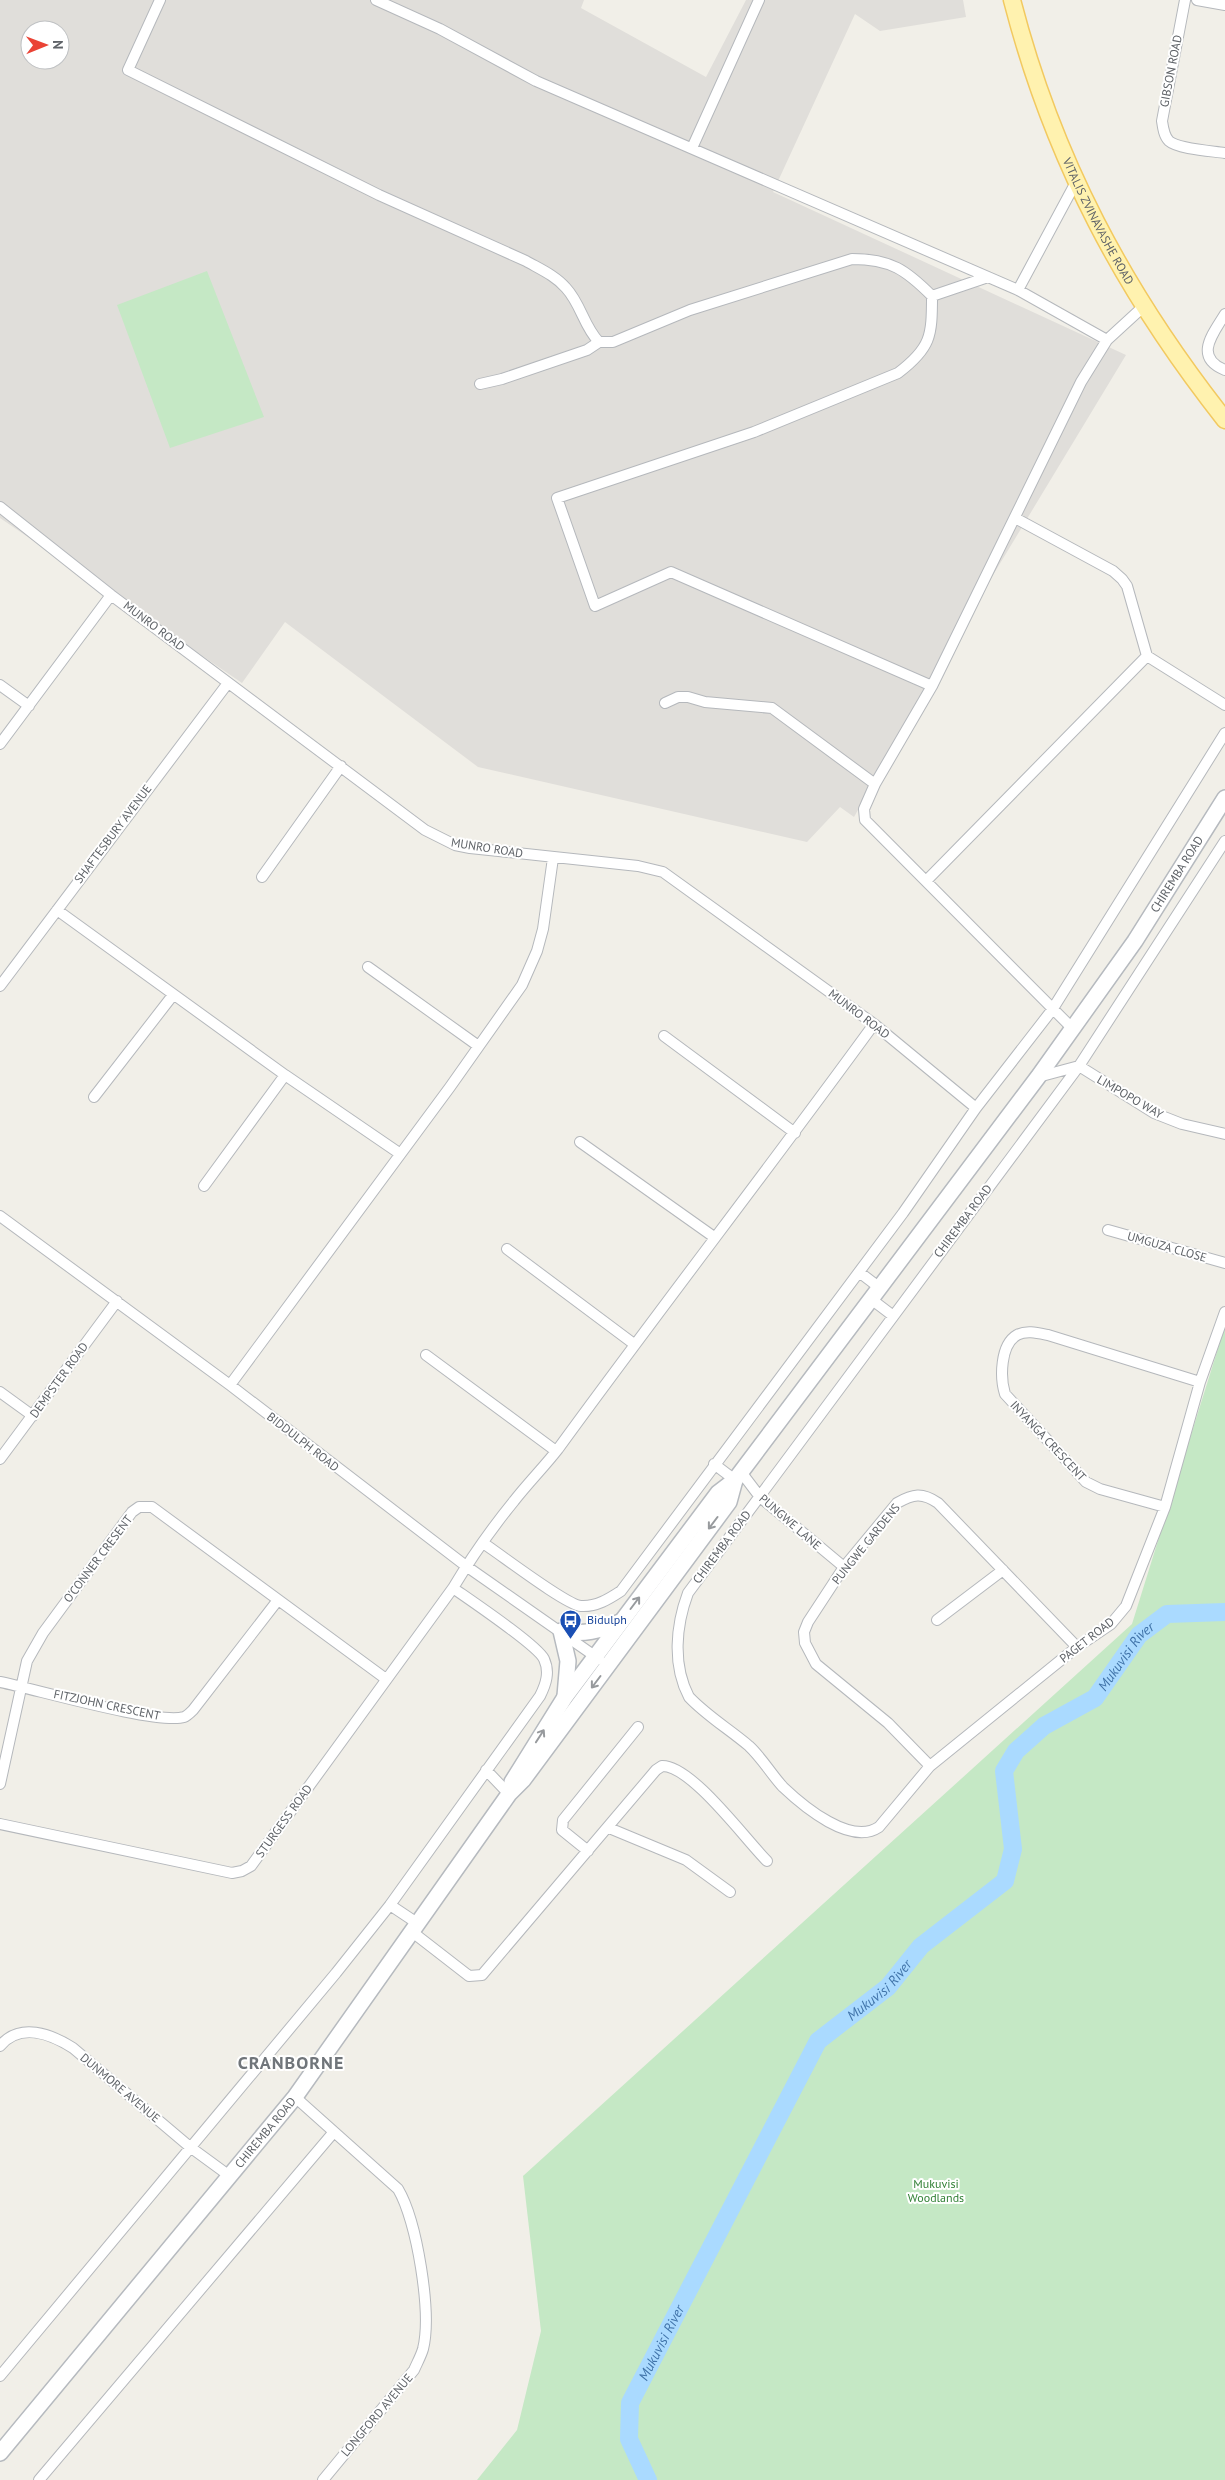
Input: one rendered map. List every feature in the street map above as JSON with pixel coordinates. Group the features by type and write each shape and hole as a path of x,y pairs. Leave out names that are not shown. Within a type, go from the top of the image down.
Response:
{"main road":[{"name":"VITALIS ZVINAVASHE ROAD","path":"1012,0 1033,76 1076,182 1118,267 1143,307 1225,420"},
{"name":"CHIREMBA ROAD","path":"509,1794 515,1774 565,1697 602,1661 621,1622 718,1493 738,1476 1038,1077 1135,941 1225,798"},
{"name":"CHIREMBA ROAD","path":"0,2453 296,2098 414,1927 509,1794 523,1780 602,1661 729,1502 738,1476"},
{"path":"565,1697 568,1679 568,1660 561,1631 584,1634 621,1622"}],"street":[{"path":"160,0 128,70 379,195 517,257 549,274 566,287 591,334 598,342"},
{"path":"376,0 440,29 536,81 988,276 1018,290 1107,340"},
{"path":"692,148 759,0"},
{"name":"GIBSON ROAD","path":"1185,0 1162,121 1163,130 1169,141 1182,146 1225,153"},
{"path":"1197,0 1225,6"},
{"path":"1018,290 1076,182"},
{"path":"480,384 502,379 587,350 598,342 614,342 690,310 852,259 872,259 890,263 910,274 932,296 932,324 928,340 918,358 898,373 754,432 557,498 594,606 671,572 932,686"},
{"path":"932,296 988,276"},
{"path":"1072,1028 865,820 864,809 875,784 932,686 1081,382 1107,340 1143,307"},
{"path":"1225,314 1209,340 1208,356 1212,363 1225,370"},
{"name":"MUNRO ROAD","path":"0,507 111,594 424,830 446,842 484,850 638,866 663,872 874,1024 976,1108"},
{"path":"1015,518 1113,571 1122,579 1127,586 1147,656 1225,705"},
{"path":"0,744 111,594"},
{"path":"926,881 1147,656"},
{"name":"SHAFTESBURY AVENUE","path":"0,986 228,683"},
{"path":"0,686 29,706"},
{"path":"664,703 688,697 705,702 772,708 875,784"},
{"path":"483,1543 572,1604 593,1606 620,1590 903,1213 976,1108 1052,1010 1225,733"},
{"path":"262,878 341,766"},
{"name":"CHIREMBA ROAD","path":"860,1834 847,1832 794,1796 764,1766 756,1753 689,1697 684,1687 678,1646 678,1626 688,1593 892,1315 1079,1066 1225,841"},
{"path":"230,1385 515,996 537,951 543,928 553,858"},
{"path":"57,910 285,1075 399,1153"},
{"path":"368,967 477,1046"},
{"path":"94,1097 173,995"},
{"name":"STURGESS ROAD","path":"0,1824 232,1873 242,1871 256,1860 514,1501 556,1451 714,1237 795,1133 874,1024"},
{"path":"664,1036 795,1133"},
{"path":"1038,1077 1079,1066"},
{"name":"LIMPOPO WAY","path":"1079,1066 1161,1116 1182,1124 1225,1134"},
{"path":"204,1186 285,1075"},
{"path":"580,1142 714,1237"},
{"name":"BIDDULPH ROAD","path":"0,1216 230,1385 466,1566 602,1661"},
{"name":"UMGUZA CLOSE","path":"1108,1230 1225,1263"},
{"path":"507,1249 634,1344"},
{"path":"859,1272 892,1315"},
{"name":"DEMPSTER ROAD","path":"0,1459 117,1301"},
{"name":"PAGET ROAD","path":"860,1834 871,1833 879,1828 930,1766 1077,1648 1111,1624 1126,1606 1165,1507 1200,1382 1225,1312"},
{"name":"INYANGA CRESCENT","path":"1165,1507 1100,1489 1086,1482 1005,1394 1001,1382 1001,1369 1010,1342 1016,1335 1033,1332 1200,1382"},
{"path":"426,1355 556,1451"},
{"path":"0,1392 33,1416"},
{"name":"PUNGWE LANE","path":"714,1464 738,1476 844,1568"},
{"name":"PUNGWE GARDENS","path":"930,1766 888,1723 816,1664 809,1654 805,1643 804,1632 808,1622 844,1568 897,1503 908,1496 918,1494 927,1496 938,1503 1077,1648"},
{"name":"O'CONNER CRESENT","path":"0,1784 20,1686 27,1662 42,1633 132,1512 139,1507 152,1506 386,1679"},
{"path":"937,1620 1003,1570"},
{"path":"0,2376 293,2025 390,1905 540,1696 546,1683 547,1671 540,1652 453,1588"},
{"name":"FITZJOHN CRESCENT","path":"0,1682 134,1713 166,1718 185,1717 193,1710 278,1600"},
{"path":"588,1851 562,1830 562,1820 638,1727"},
{"path":"390,1905 469,1976 476,1977 482,1975 609,1828 656,1770 662,1766 677,1769 716,1803 766,1861"},
{"path":"486,1770 509,1794"},
{"path":"609,1828 686,1860 730,1892"},
{"name":"DUNMORE AVENUE","path":"0,2046 7,2038 25,2033 38,2032 56,2037 73,2048 190,2147 231,2177"},
{"name":"LONGFORD AVENUE","path":"296,2098 333,2133 389,2179 407,2204 418,2250 425,2310 423,2350 414,2370 323,2480"},
{"path":"39,2480 333,2133"}],"shaded area":[{"path":"0,0 584,0 581,8 706,77 746,0 963,0 966,17 880,31 855,14 773,192 1126,355 961,628 854,817 840,807 807,842 478,767 285,622 242,683 0,518"}],"green space":[{"path":"207,271 264,417 170,448 117,305"},
{"name":"Mukuvisi Woodlands","path":"1225,1326 1225,2480 477,2480 517,2430 541,2331 523,2176 1132,1624"}],"waterway":[{"name":"Mukuvisi River","path":"648,2480 629,2439 630,2403 818,2041 888,1987 921,1946 1005,1881 1013,1849 1004,1771 1016,1751 1044,1726 1095,1698 1139,1635 1167,1614 1225,1612"}],"place":[{"name":"Bidulph","path":"571,1639"}],"district":[{"name":"CRANBORNE","path":"291,2063"}]}
